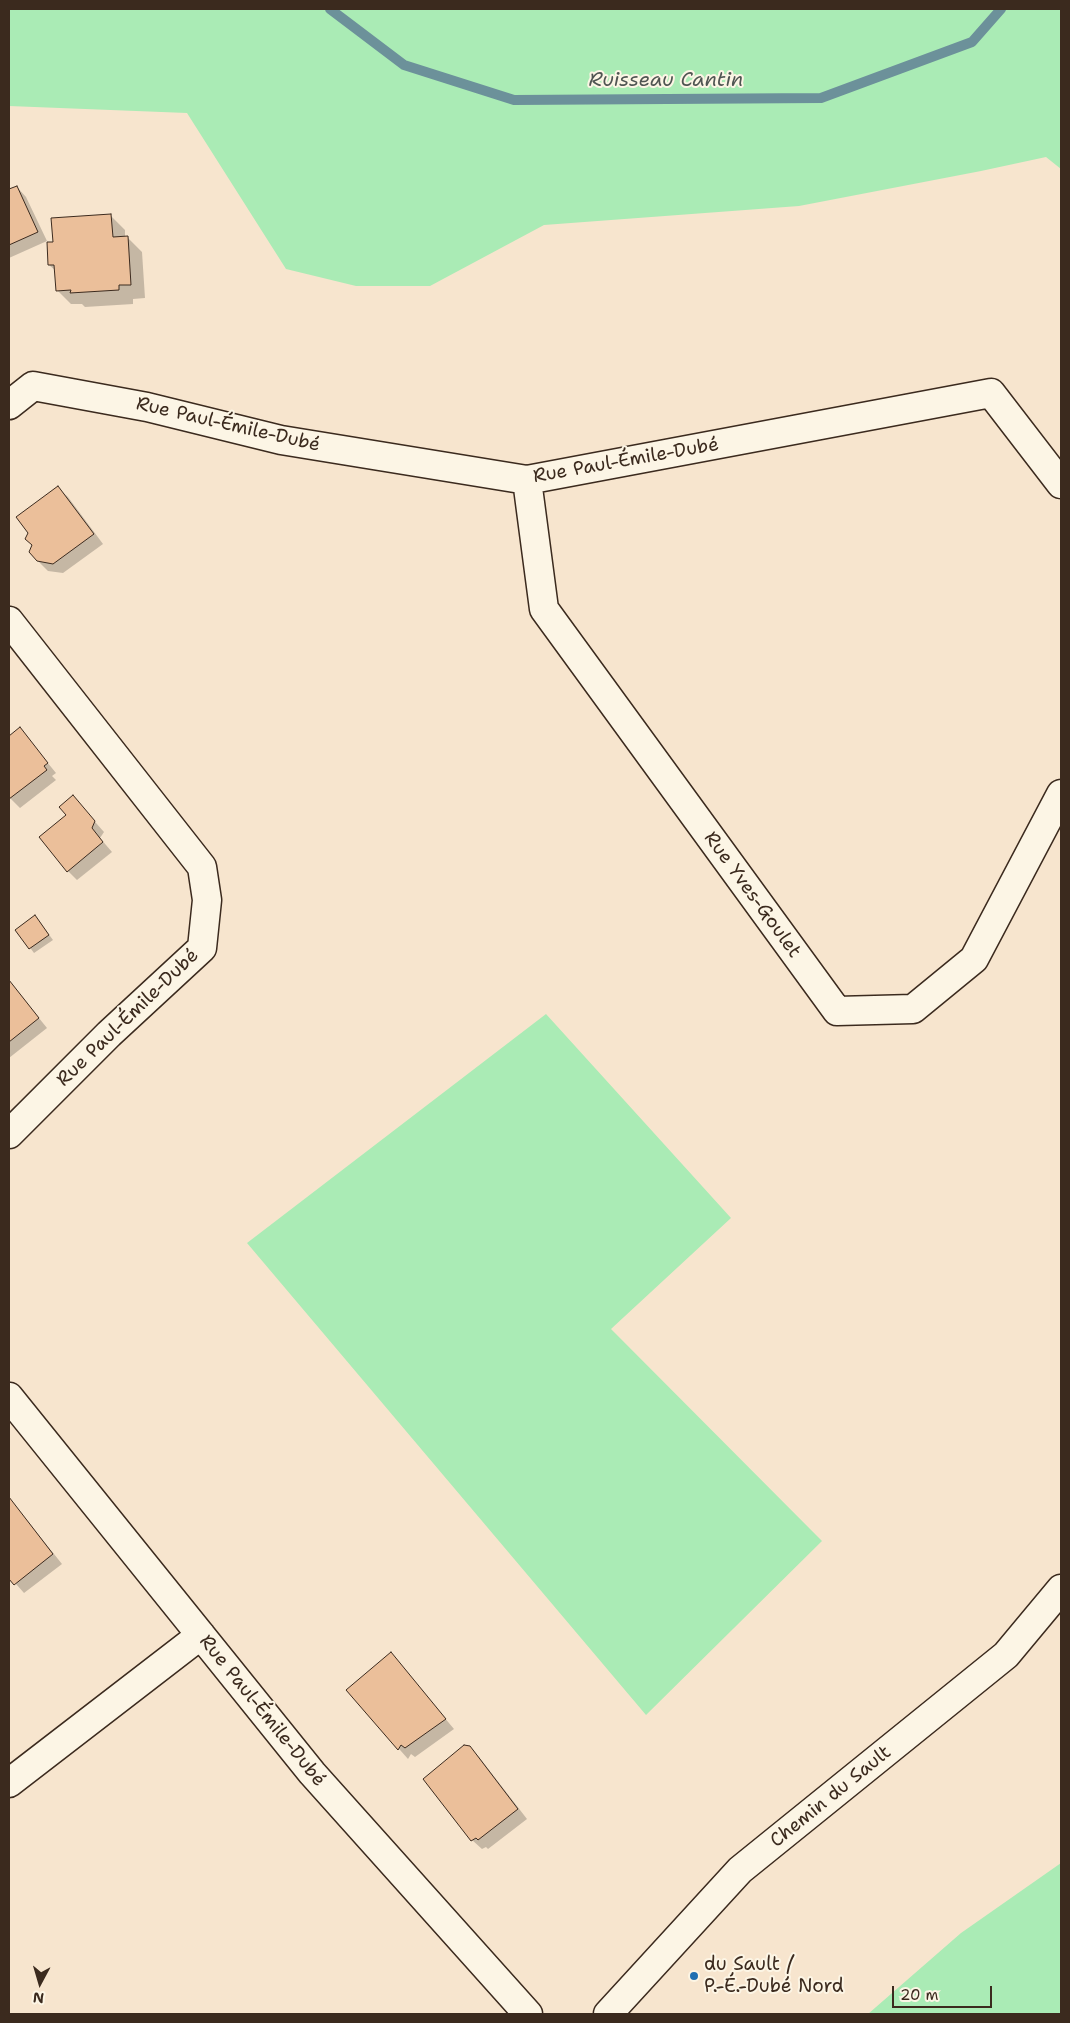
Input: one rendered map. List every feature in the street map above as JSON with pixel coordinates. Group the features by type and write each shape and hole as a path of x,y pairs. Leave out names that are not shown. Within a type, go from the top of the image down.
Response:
{"street":[{"name":"Rue Paul-Émile-Dubé","path":"9,405 33,386 146,407 281,440 527,480 991,393 1061,484"},
{"name":"Rue Yves-Goulet","path":"527,480 544,609 837,1011 913,1009 974,959 1061,794"},
{"name":"Rue Paul-Émile-Dubé","path":"9,621 202,866 207,900 202,948 109,1034 9,1134"},
{"name":"Rue Paul-Émile-Dubé","path":"9,1397 312,1773 528,2014"},
{"name":"Chemin du Sault","path":"608,2014 740,1870 1006,1655 1061,1589"},
{"path":"9,1783 201,1636"}],"green space":[{"path":"9,9 1061,9 1061,169 1046,157 799,206 544,225 430,286 356,286 286,269 187,113 9,106"},
{"path":"546,1014 731,1218 611,1329 822,1541 646,1715 247,1243"},
{"path":"1061,1863 1061,2014 868,2014 961,1933"}],"building":[{"path":"17,186 38,232 9,245 9,189"},
{"path":"111,214 113,237 128,236 131,285 119,285 119,290 70,293 71,290 56,291 54,265 48,265 47,242 53,242 51,218"},
{"path":"58,486 94,534 53,564 37,561 29,552 32,545 25,539 28,533 16,517"},
{"path":"20,727 48,763 44,766 47,770 9,799 9,736"},
{"path":"73,795 95,821 92,828 103,842 67,872 39,837 66,815 59,807"},
{"path":"35,915 49,935 29,949 15,930"},
{"path":"9,980 39,1018 9,1042"},
{"path":"9,1497 53,1554 14,1585 9,1579"},
{"path":"391,1652 446,1719 405,1748 401,1745 398,1750 346,1690"},
{"path":"464,1745 470,1746 518,1809 478,1840 476,1838 471,1841 423,1779"}],"waterway":[{"name":"Ruisseau Cantin","path":"330,9 404,65 514,100 821,98 972,42 1001,9"}],"place":[{"name":"du Sault / P.-É.-Dubé Nord","path":"694,1976"}]}
